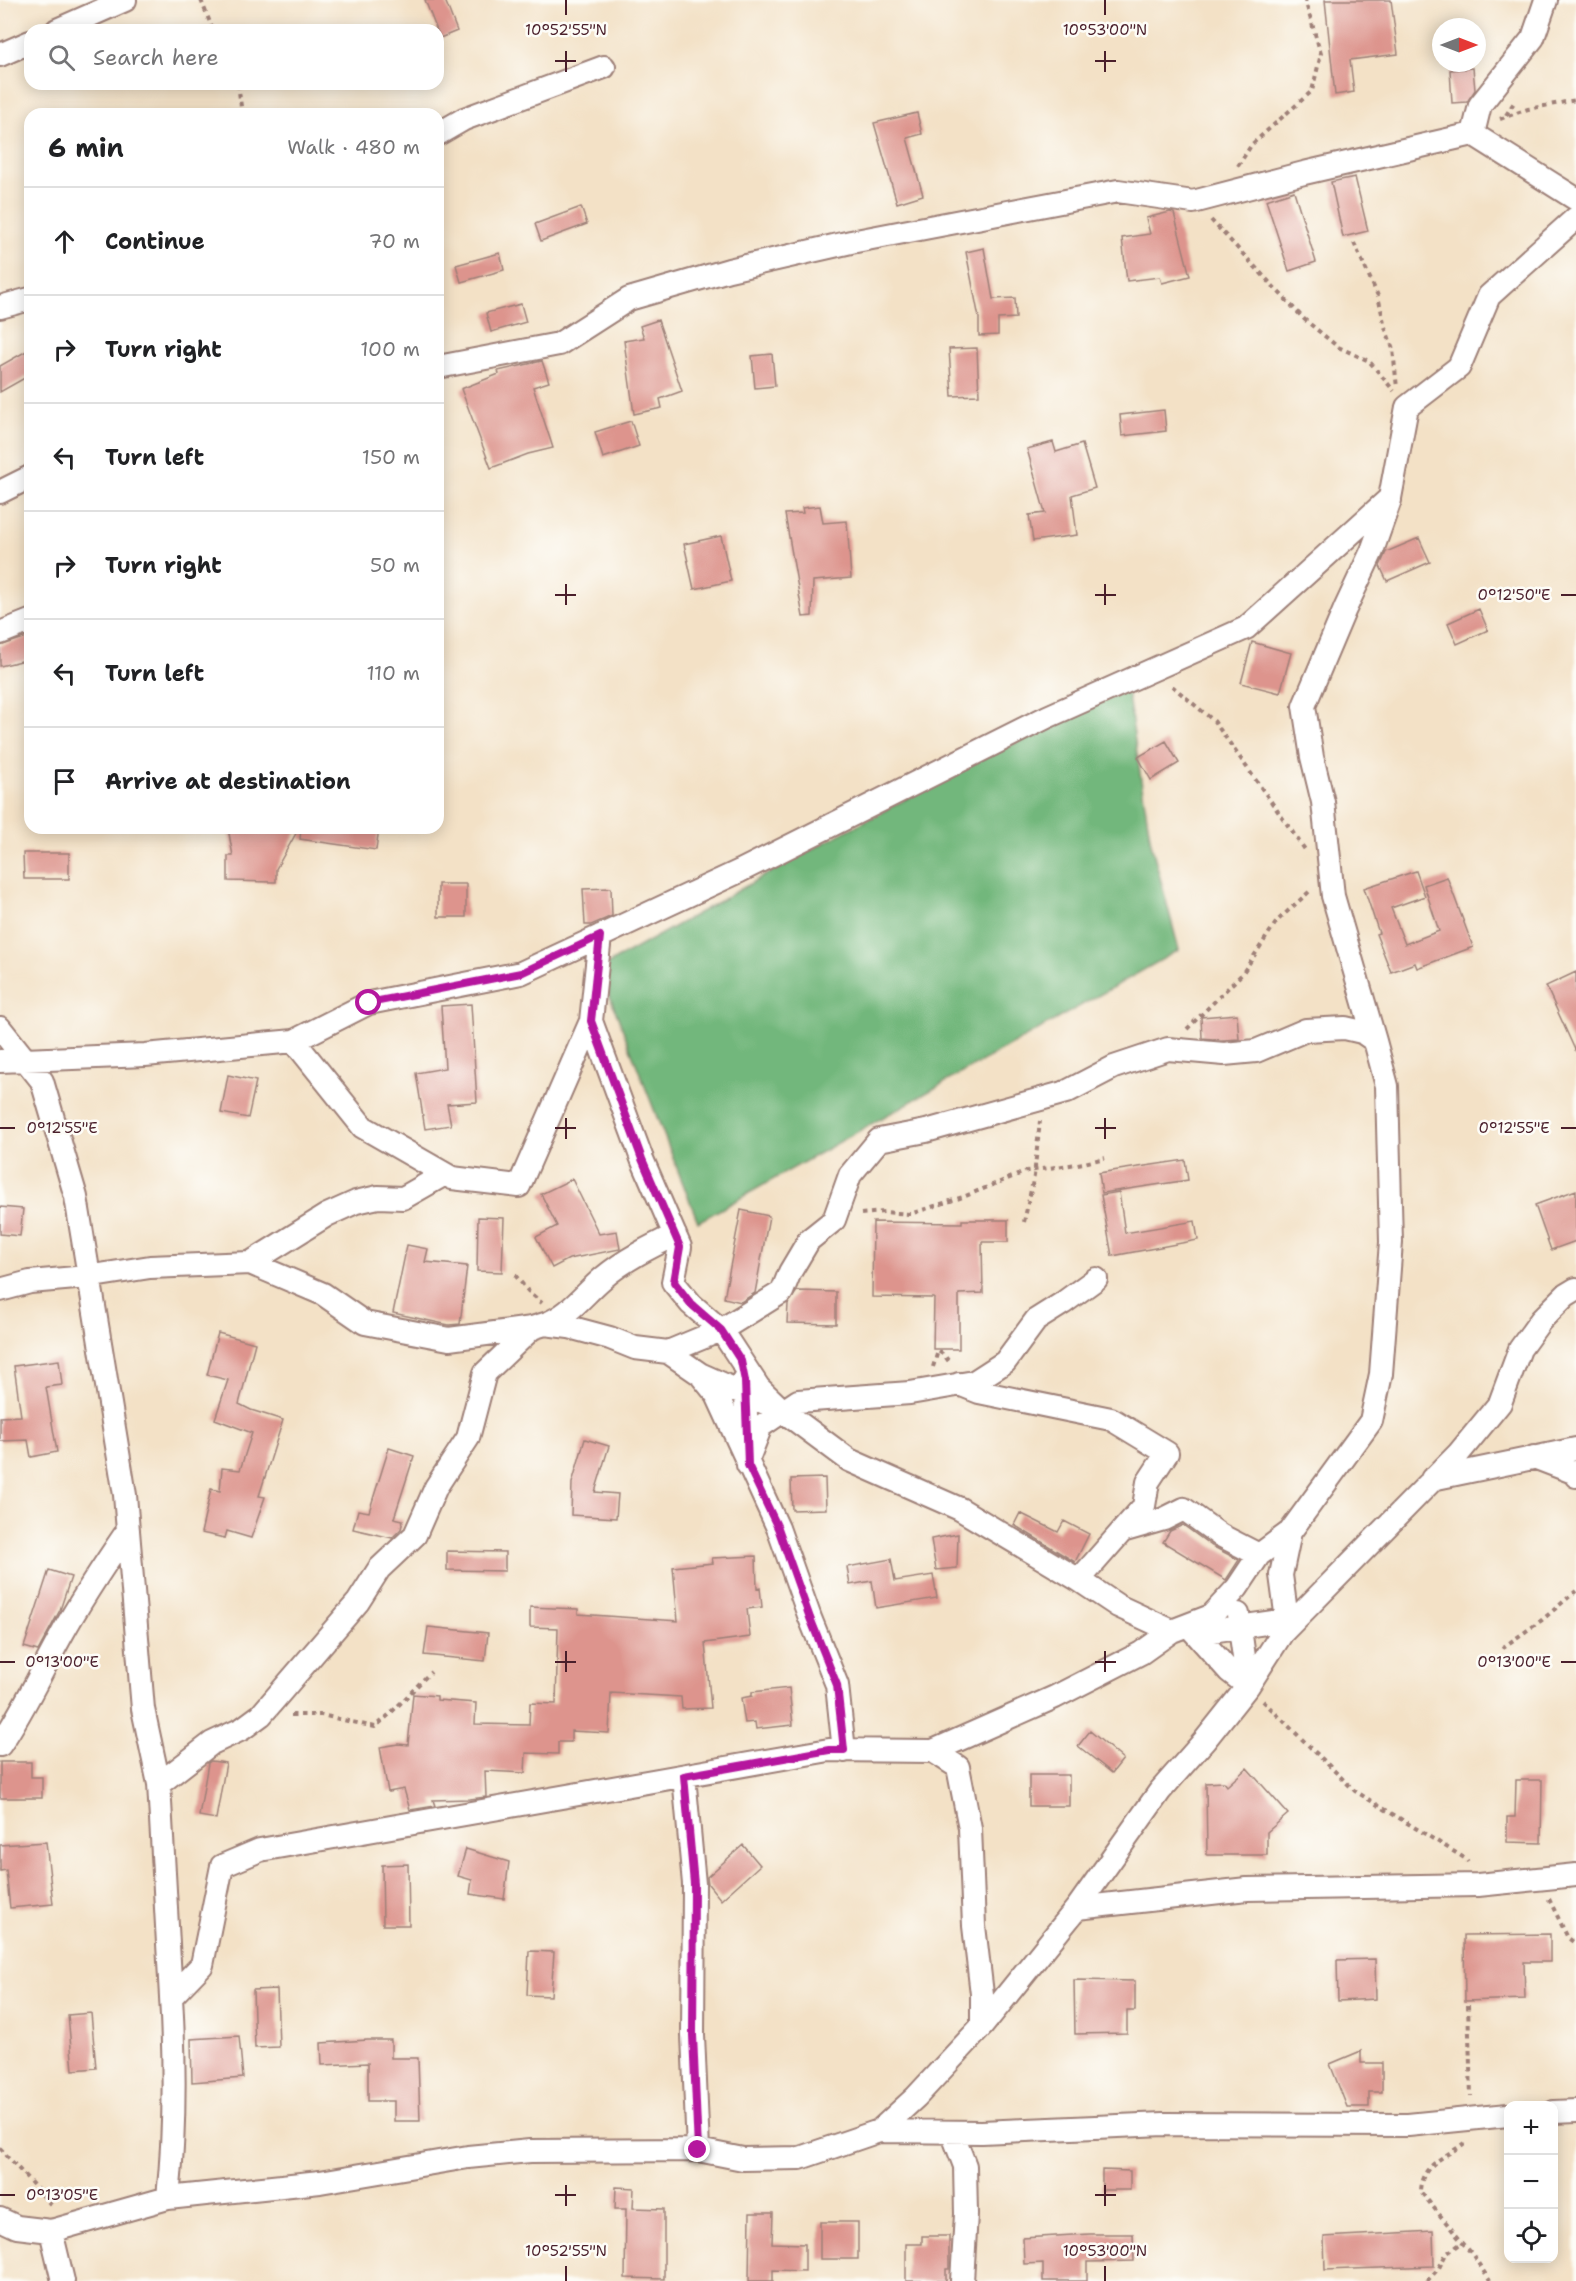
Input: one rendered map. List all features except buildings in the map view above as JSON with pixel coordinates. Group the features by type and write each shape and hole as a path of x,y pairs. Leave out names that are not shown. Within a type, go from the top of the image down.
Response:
{"street":[{"path":"71,24 125,0"},
{"path":"1473,134 1480,105 1533,38 1546,0"},
{"path":"0,56 24,45"},
{"path":"444,131 464,119 604,67"},
{"path":"444,366 559,344 629,299 729,270 851,242 1118,192 1193,202 1304,173 1473,134 1576,199"},
{"path":"171,1997 202,1965 222,1866 260,1850 829,1750 933,1750 1056,1697 1141,1653 1181,1629 1211,1616 1237,1588 1260,1555 1290,1532 1371,1421 1381,1374 1391,1242 1387,1086 1333,896 1323,802 1312,757 1304,706 1372,551 1390,498 1407,407 1459,367 1489,296 1576,218"},
{"path":"0,307 24,301"},
{"path":"0,492 24,480"},
{"path":"0,1061 156,1054 294,1041 369,1003 521,973 740,871 1047,717 1246,628 1390,498"},
{"path":"0,633 24,623"},
{"path":"294,1041 363,1127 452,1178 519,1185 591,1021 600,936"},
{"path":"591,1021 642,1159 680,1247 674,1282 691,1304 721,1330 759,1388 783,1411 849,1460 960,1509 1118,1606 1181,1629 1211,1631 1241,1626 1285,1626"},
{"path":"0,1028 42,1082 76,1197 87,1277 125,1495 143,1709 159,1784 175,2062 172,2157 168,2198"},
{"path":"668,1352 721,1330 782,1292 790,1272 810,1240 834,1220 850,1175 879,1140 926,1131 1066,1092 1114,1067 1168,1049 1224,1054 1256,1051 1306,1030 1345,1028 1362,1032 1375,1041"},
{"path":"250,1263 327,1215 356,1202 378,1197 403,1198 445,1174"},
{"path":"159,1784 212,1743 242,1729 261,1715 358,1602 379,1569 416,1535 436,1487 468,1438 485,1372 545,1323 576,1304 603,1277 621,1264 675,1235"},
{"path":"0,1290 30,1282 87,1277 150,1267 250,1263 323,1294 365,1323 449,1339 545,1323 569,1327 610,1338 635,1348 668,1352 700,1374 783,1411"},
{"path":"748,1462 761,1426 798,1401 910,1393 974,1382 1005,1362 1036,1320 1063,1304 1096,1279"},
{"path":"879,2131 916,2097 982,2026 1077,1908 1160,1791 1248,1686 1285,1626 1459,1453 1500,1403 1520,1349 1541,1320 1566,1295 1576,1289"},
{"path":"741,1361 748,1462"},
{"path":"700,1374 717,1395 778,1528 837,1685 844,1750"},
{"path":"960,1384 989,1394 1111,1419 1167,1453 1148,1482 1144,1506 1079,1580"},
{"path":"1432,1479 1576,1449"},
{"path":"1534,1457 1573,1472 1576,1476"},
{"path":"1122,1531 1164,1519 1185,1509 1220,1535 1260,1555"},
{"path":"0,1745 18,1719 61,1636 90,1587 128,1530"},
{"path":"1285,1626 1281,1575 1290,1532"},
{"path":"1237,1588 1248,1686"},
{"path":"1181,1629 1248,1686"},
{"path":"933,1750 958,1767 970,1828 974,1926 982,1994 982,2026"},
{"path":"684,1776 694,1884 693,2035 698,2150"},
{"path":"1077,1908 1247,1889 1478,1885 1576,1875"},
{"path":"1558,2112 1576,2111"},
{"path":"6,2226 60,2229 168,2198 320,2182 468,2157 530,2151 698,2150 743,2159 800,2158 879,2131 994,2132 1164,2124 1408,2125 1504,2115"},
{"path":"952,2132 965,2166 966,2214 962,2281"},
{"path":"965,2166 975,2144 994,2132"},
{"path":"60,2229 63,2281"}],"path":[{"path":"201,0 211,24"},
{"path":"1221,195 1252,144 1312,91 1321,54 1305,0"},
{"path":"239,90 241,108"},
{"path":"1473,134 1505,116 1576,100"},
{"path":"1193,202 1304,319 1338,347 1370,361 1398,397 1393,349 1378,296 1354,243"},
{"path":"1153,670 1214,721 1303,848 1330,874 1277,921 1242,974 1168,1049"},
{"path":"1024,1222 1035,1170 1040,1118"},
{"path":"834,1220 856,1214 884,1212 910,1214 963,1197 1027,1171 1105,1158"},
{"path":"515,1275 528,1291 545,1323"},
{"path":"1502,1648 1542,1620 1576,1592"},
{"path":"290,1715 321,1715 375,1727 396,1710 410,1692 431,1672"},
{"path":"1248,1686 1355,1791 1466,1859 1478,1885"},
{"path":"1545,1878 1548,1898 1568,1938 1576,1944"},
{"path":"1468,2005 1475,2134 1427,2169 1420,2182 1420,2192 1463,2242 1490,2281"},
{"path":"1,2147 60,2229"},
{"path":"1427,2281 1439,2268 1446,2254 1463,2242"}],"green space":[{"path":"1127,690 1151,843 1179,950 698,1222 605,984 608,964 801,855 979,760"}],"route":[{"path":"369,1003 521,973 600,936 591,1021 642,1159 680,1247 674,1282 691,1304 721,1330 741,1361 745,1381 748,1465 778,1528 837,1685 844,1750 829,1750 684,1776 694,1884 693,2035 698,2150"}]}
